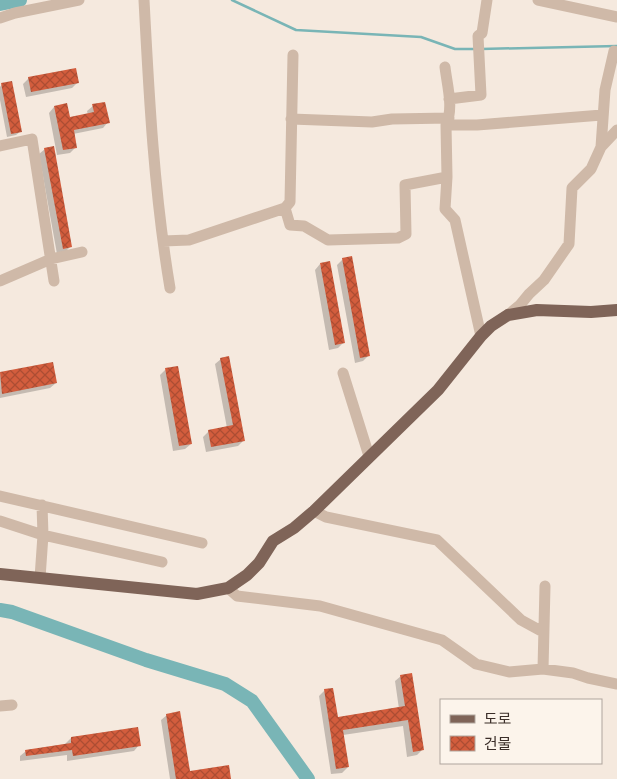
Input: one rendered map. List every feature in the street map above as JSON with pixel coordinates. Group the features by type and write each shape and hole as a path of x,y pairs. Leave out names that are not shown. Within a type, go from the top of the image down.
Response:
{"main road":[{"path":"0,574 197,594 228,588 247,575 259,562 273,541 294,528 314,511 368,456 438,390 491,326 508,315 537,310 591,312 617,310"}],"street":[{"path":"0,18 15,13 80,0"},
{"path":"144,0 150,103 163,241 170,288"},
{"path":"449,98 482,95 478,36 482,33 487,0"},
{"path":"538,0 617,17"},
{"path":"601,147 605,90 614,51"},
{"path":"163,241 189,240 285,208 290,202 293,55"},
{"path":"445,67 449,98 445,209 455,220 481,336"},
{"path":"291,119 372,122 392,119 477,125 602,115"},
{"path":"508,315 544,280 569,244 572,188 591,169 601,147 617,130"},
{"path":"0,146 32,139 54,281"},
{"path":"285,208 290,226 304,226 328,240 398,238 406,234 405,185 447,176"},
{"path":"0,281 51,259 82,252"},
{"path":"343,373 368,456"},
{"path":"0,496 202,543"},
{"path":"40,578 43,535 42,505"},
{"path":"314,511 326,516 437,540 521,620 543,632"},
{"path":"0,521 43,535 162,562"},
{"path":"543,669 545,586"},
{"path":"228,588 237,596 320,606 442,640 476,664 509,672 543,669 573,673 617,684"},
{"path":"0,706 12,705"}],"building":[{"path":"76,68 79,83 31,92 28,77"},
{"path":"12,81 22,132 11,134 1,83"},
{"path":"105,102 110,123 74,130 77,148 63,150 54,106 67,103 70,117 94,112 92,104"},
{"path":"54,146 72,247 63,249 44,148"},
{"path":"352,256 370,356 360,358 342,258"},
{"path":"330,261 345,343 335,345 320,263"},
{"path":"229,356 245,441 211,447 208,430 233,425 220,358"},
{"path":"53,362 57,383 2,394 0,372"},
{"path":"178,366 192,444 179,446 165,368"},
{"path":"412,673 424,750 413,752 408,720 343,730 349,767 336,769 324,689 333,688 338,717 405,706 400,675"},
{"path":"180,711 190,771 229,765 231,779 176,779 166,714"},
{"path":"138,727 141,746 73,756 72,750 26,756 25,750 71,743 71,737"}],"waterway":[{"path":"0,4 20,0"},
{"path":"232,0 296,30 421,37 455,49 476,49"},
{"path":"481,49 617,46"},
{"path":"0,610 12,612 146,660 225,684 252,701 308,779"}]}
